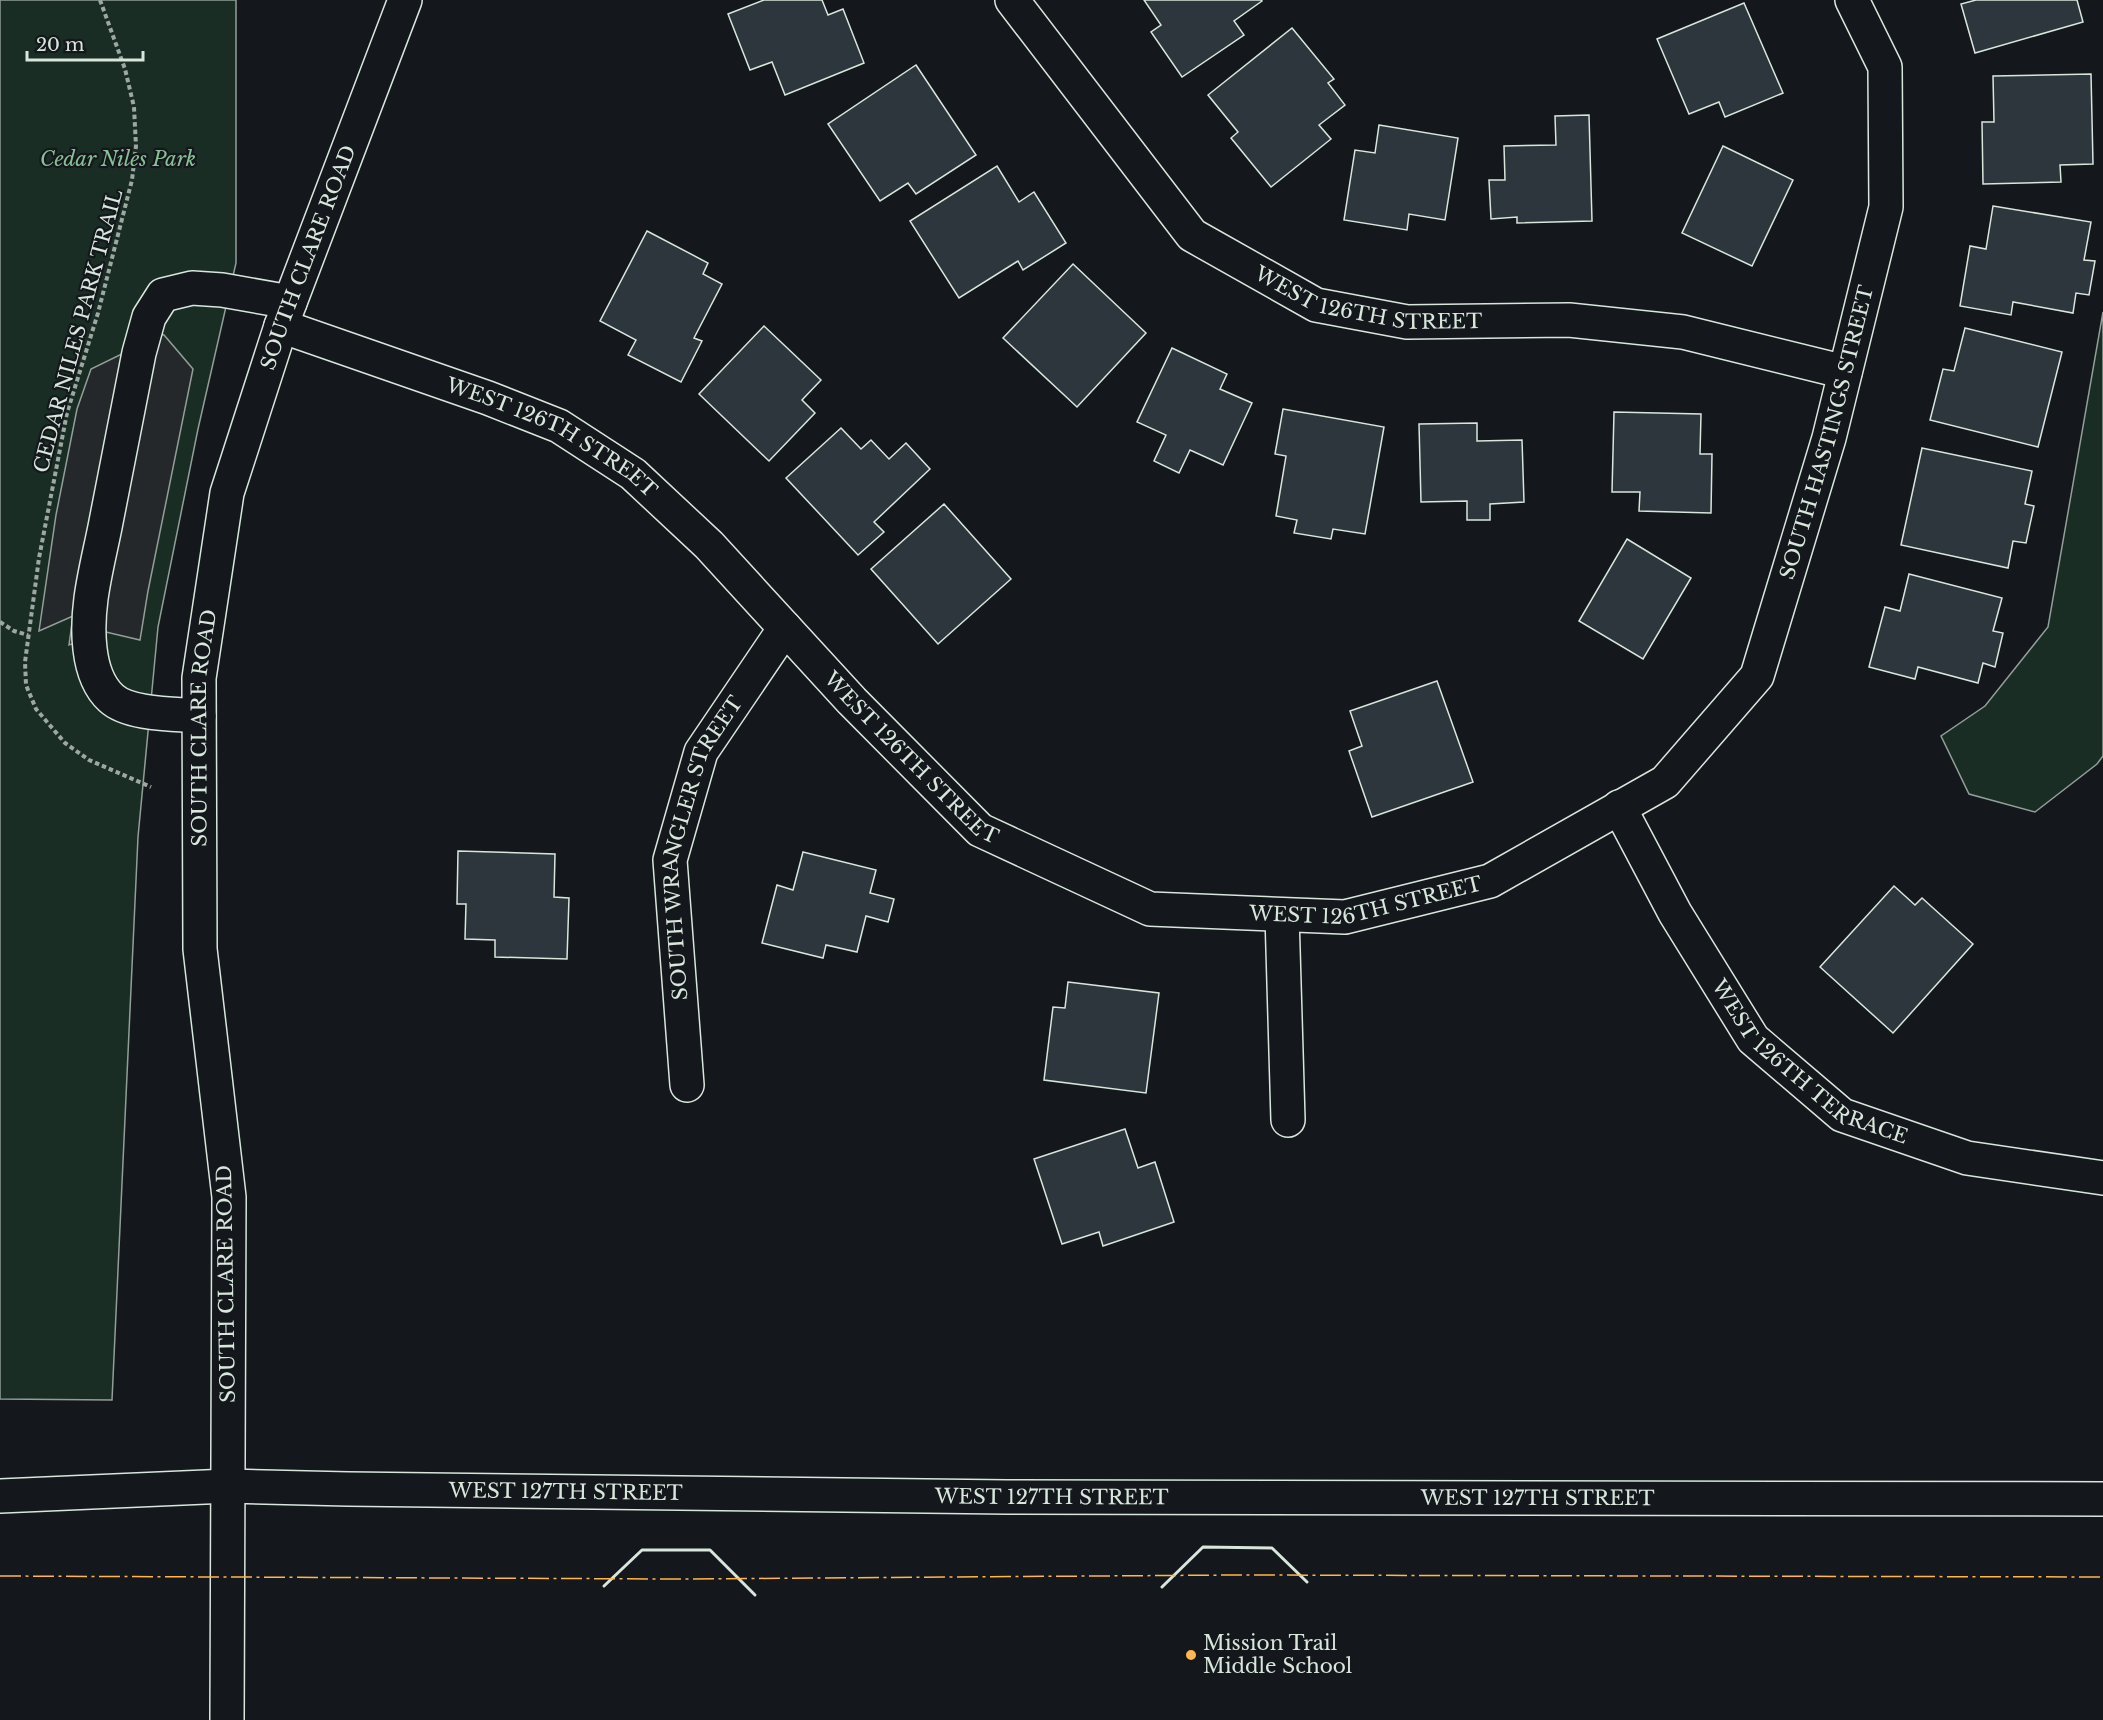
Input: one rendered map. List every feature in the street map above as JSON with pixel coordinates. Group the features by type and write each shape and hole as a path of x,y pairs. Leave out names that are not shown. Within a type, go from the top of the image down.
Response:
{"street":[{"name":"SOUTH CLARE ROAD","path":"228,1720 229,1197 200,949 199,678 227,493 285,314 405,0"},
{"name":"WEST 126TH STREET","path":"1012,0 1192,235 1316,305 1407,322 1569,320 1683,332 1845,372"},
{"name":"SOUTH HASTINGS STREET","path":"1619,807 1665,782 1757,676 1829,438 1886,207 1884,67 1852,0"},
{"name":"WEST 126TH STREET","path":"199,716 156,713 128,708 112,700 101,686 90,649 89,622 93,582 139,353 149,317 163,295 192,288 222,290 559,426 633,474 709,545 852,701 980,830 1150,909 1345,917 1490,881 1619,807"},
{"name":"SOUTH WRANGLER STREET","path":"687,1085 670,860 700,752 785,628"},
{"name":"WEST 126TH TERRACE","path":"1619,807 1675,913 1753,1039 1842,1114 1967,1158 2103,1178"},
{"path":"1282,915 1288,1120"},
{"name":"WEST 127TH STREET","path":"0,1496 228,1486 1007,1497 2103,1499"}],"path":[{"name":"CEDAR NILES PARK TRAIL","path":"100,0 125,69 134,108 136,146 132,180 98,313 67,413 39,558 25,662 26,685 36,710 65,743 89,760 151,787"},
{"path":"0,622 14,632 28,635"}],"green space":[{"name":"Cedar Niles Park","path":"0,0 236,0 236,263 198,429 158,627 138,837 112,1400 0,1399"},
{"path":"2103,312 2103,756 2097,764 2035,812 1969,794 1941,736 1985,706 2048,627"}],"shaded area":[{"path":"131,329 164,335 193,369 140,640 106,632 69,645 73,616 39,631 56,515 77,409 91,369 126,352"}],"building":[{"path":"764,0 822,0 828,15 843,9 864,63 785,95 772,62 750,70 728,14"},
{"path":"1144,0 1262,1 1234,21 1244,35 1182,77 1151,32 1161,25"},
{"path":"1976,0 2077,0 2083,22 1975,53 1961,4"},
{"path":"1744,3 1783,93 1725,117 1719,102 1689,114 1657,39"},
{"path":"1292,28 1334,79 1328,83 1345,105 1319,125 1331,139 1271,187 1231,138 1238,132 1208,95"},
{"path":"916,65 976,155 916,194 908,183 880,201 828,124"},
{"path":"2091,74 2093,164 2060,165 2061,182 1983,184 1982,122 1994,122 1993,76"},
{"path":"1589,115 1592,221 1517,223 1517,217 1491,219 1489,180 1505,180 1504,146 1556,145 1555,116"},
{"path":"1379,125 1458,138 1445,220 1409,214 1407,230 1344,220 1355,150 1375,153"},
{"path":"1723,146 1793,180 1752,266 1682,233"},
{"path":"997,166 1019,202 1034,192 1066,243 1023,270 1018,261 959,298 910,221"},
{"path":"1993,206 2091,222 2084,260 2095,261 2089,295 2076,293 2073,313 2013,302 2011,315 1960,306 1970,246 1986,249"},
{"path":"647,231 708,263 703,274 722,284 694,338 702,341 681,382 628,355 636,340 600,321"},
{"path":"1073,264 1146,333 1077,407 1003,338"},
{"path":"764,326 821,380 802,400 815,413 769,461 699,394"},
{"path":"1965,328 2062,352 2038,447 1930,420 1943,369 1954,371"},
{"path":"1172,348 1227,374 1220,389 1252,403 1223,465 1190,450 1179,473 1154,461 1166,435 1137,422"},
{"path":"1283,409 1384,427 1365,534 1333,529 1331,539 1294,533 1297,520 1276,516 1286,456 1275,454"},
{"path":"1614,412 1701,414 1700,454 1712,454 1711,513 1639,511 1640,492 1612,492"},
{"path":"1477,423 1477,441 1522,440 1524,502 1490,504 1490,520 1467,520 1467,501 1421,502 1419,424"},
{"path":"841,428 861,449 871,440 889,459 906,443 930,469 874,522 884,532 858,555 786,478"},
{"path":"1922,448 2032,471 2025,504 2034,506 2026,543 2013,541 2008,568 1901,545"},
{"path":"944,504 1011,579 938,644 871,569"},
{"path":"1627,539 1691,578 1643,659 1579,621"},
{"path":"1909,574 2002,598 1993,631 2003,633 1995,667 1983,663 1978,683 1918,667 1915,679 1869,667 1885,607 1900,611"},
{"path":"1437,681 1473,782 1372,817 1349,751 1362,746 1350,711"},
{"path":"458,851 555,854 554,897 569,898 567,959 495,957 495,940 465,939 466,904 457,904"},
{"path":"803,852 876,870 870,893 894,899 888,922 866,916 857,952 826,945 823,958 762,943 777,885 793,890"},
{"path":"1894,886 1915,905 1922,898 1973,944 1893,1033 1820,967"},
{"path":"1068,982 1159,993 1146,1093 1044,1080 1053,1007 1065,1008"},
{"path":"1125,1129 1138,1168 1155,1162 1174,1222 1103,1246 1099,1232 1062,1244 1034,1159"}],"wall":[{"path":"1162,1587 1203,1547 1272,1548 1307,1582"},
{"path":"604,1586 642,1550 710,1550 755,1595"}],"power":[{"path":"0,1576 676,1579 1235,1575 2103,1577"}],"place":[{"name":"Mission Trail Middle School","path":"1191,1655"}]}
